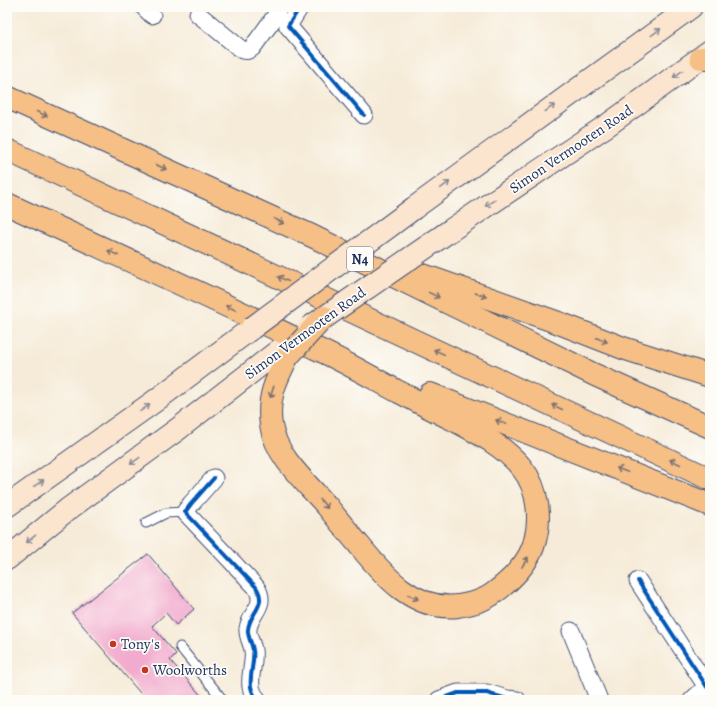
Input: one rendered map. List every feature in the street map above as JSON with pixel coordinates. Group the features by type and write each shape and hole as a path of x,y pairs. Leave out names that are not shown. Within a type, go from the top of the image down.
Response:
{"highway":[{"name":"N4","path":"7,97 312,236 595,375 710,427"},
{"path":"7,150 710,478"},
{"path":"7,204 317,349 476,432 501,448 523,469 532,485 538,508 538,530 533,548 521,568 506,584 490,597 471,604 448,607 426,603 404,592 381,572 296,472 278,446 271,426 269,407 275,382 287,350 324,317"},
{"path":"312,236 551,320 623,348 710,376"},
{"path":"317,349 710,505"}],"main road":[{"path":"7,506 155,401 414,208 691,7"},
{"name":"Simon Vermooten Road","path":"324,317 707,56"},
{"name":"Simon Vermooten Road","path":"7,559 67,510 287,350"}],"street":[{"path":"198,14 242,50 248,51 279,16 300,7"},
{"path":"279,16 364,115"},
{"path":"214,478 191,504 186,512 256,586 260,593 258,610 250,621 247,633 252,642 253,651 250,686 252,693 258,700"},
{"path":"638,581 708,685 692,700"},
{"path":"571,631 599,700"},
{"path":"440,700 458,693 487,693 511,700"}],"lane":[{"path":"146,523 166,514 186,512"},
{"path":"180,647 223,700"}],"building":[{"path":"148,554 194,609 176,625 166,613 152,626 176,654 170,660 205,700 146,700 72,613"}],"cycle path":[{"path":"300,7 288,26 364,115"},
{"path":"214,478 185,512 256,587 259,594 259,604 249,623 248,629 253,655 251,687 253,694 258,700"},
{"path":"638,581 707,687"},
{"path":"439,700 458,693 487,693 507,699 517,700"}],"place":[{"name":"Tony's","path":"113,644"},
{"name":"Woolworths","path":"145,670"}]}
